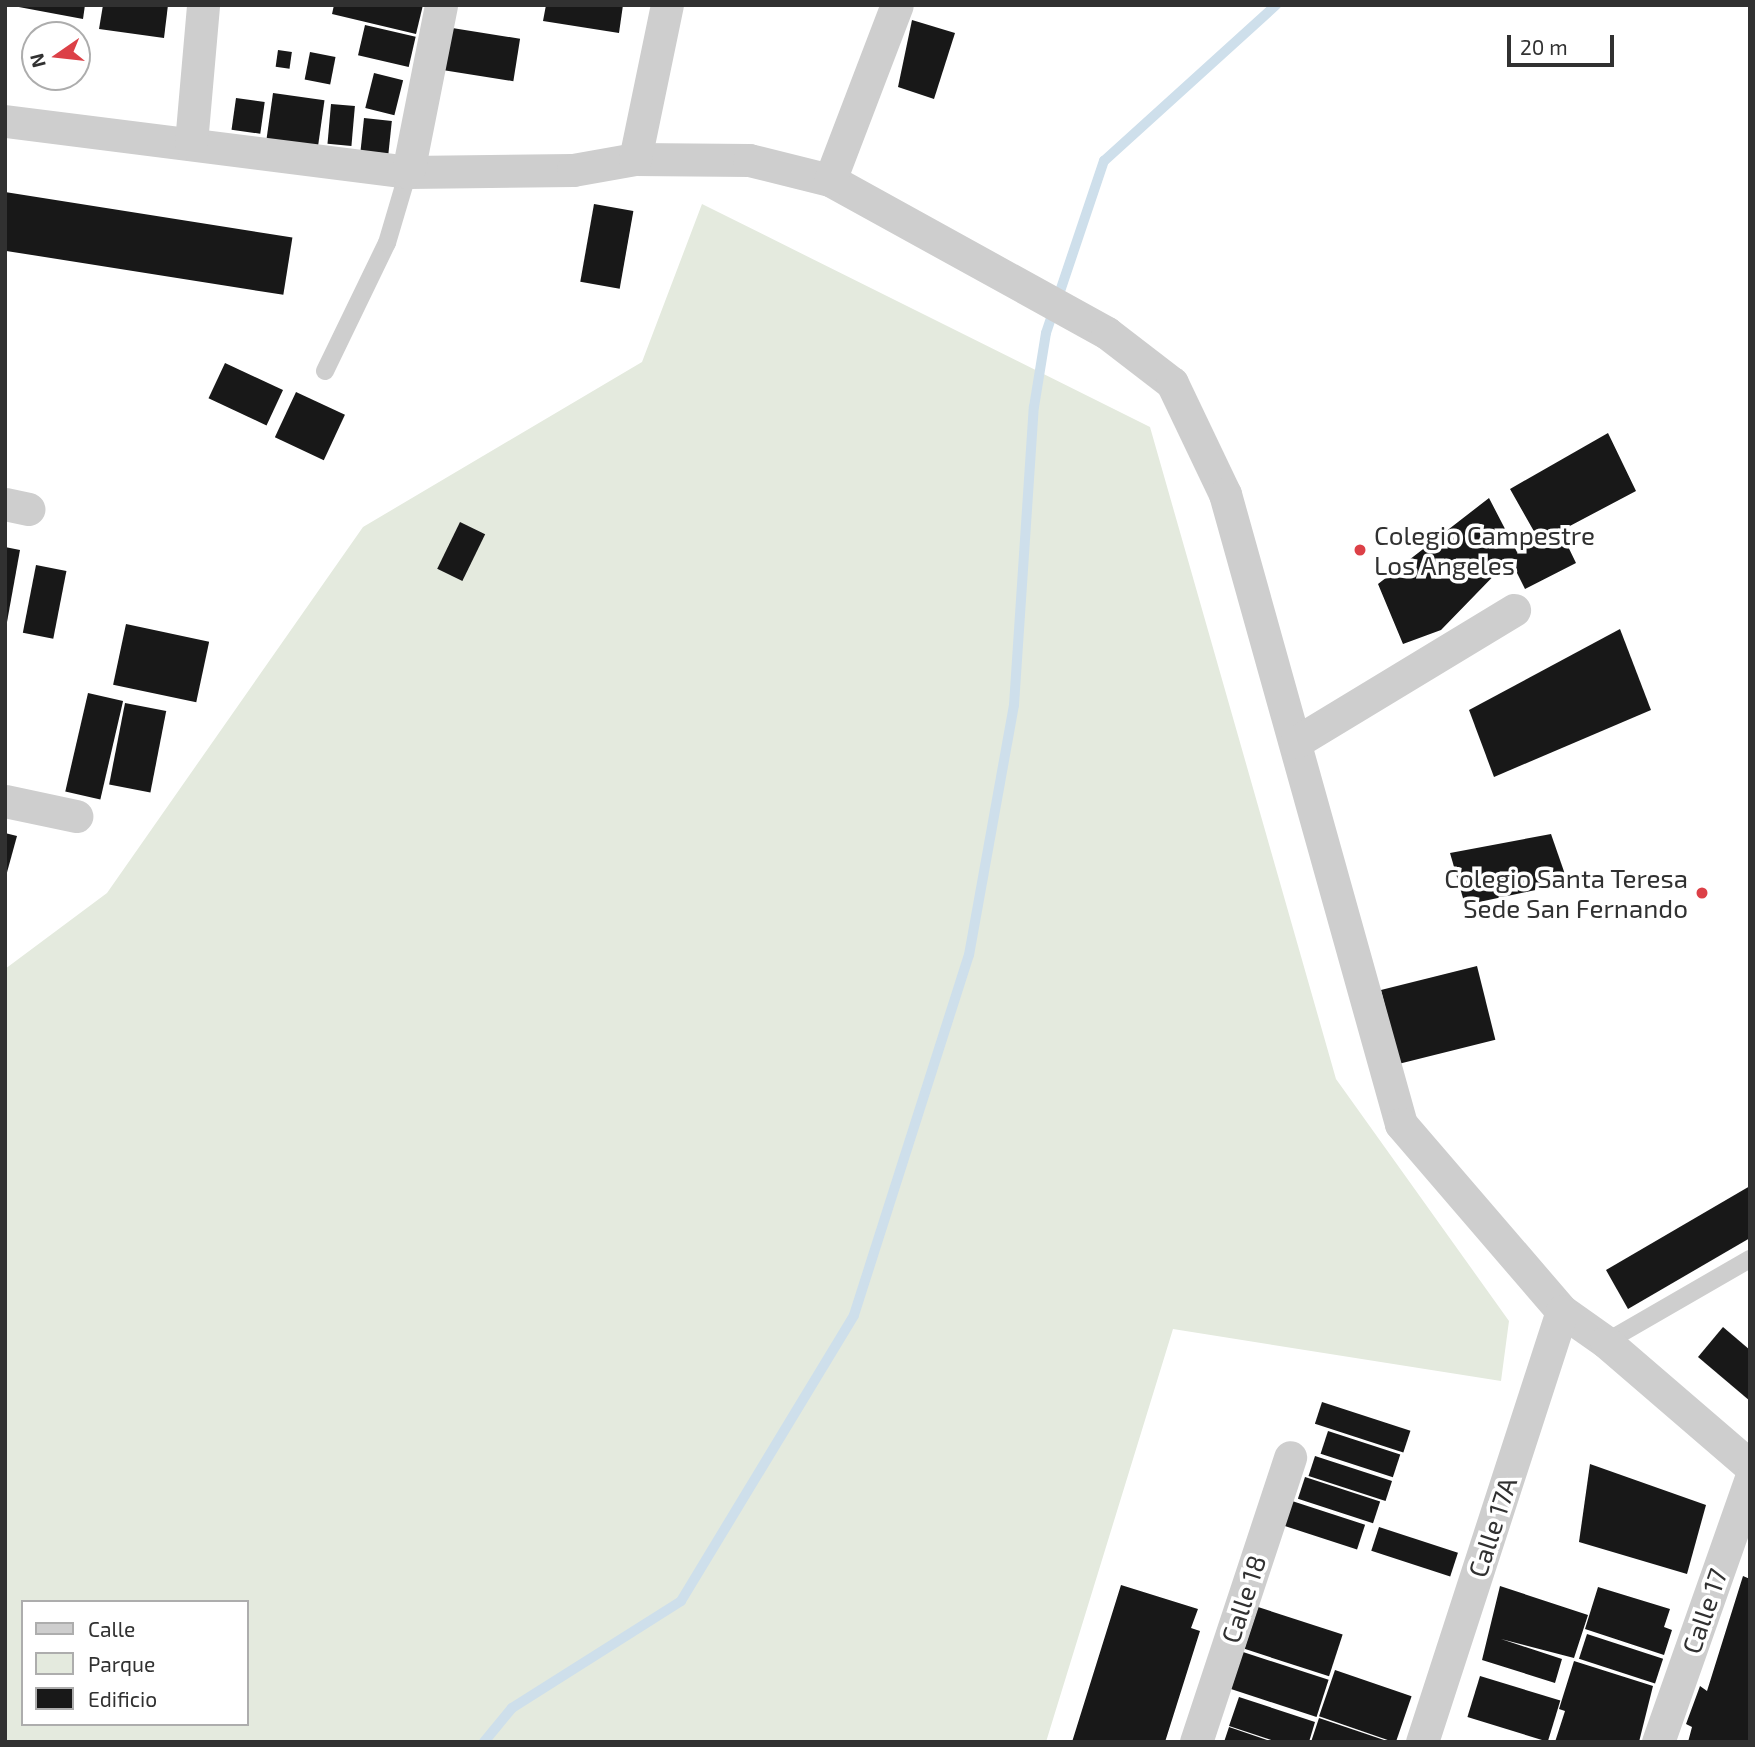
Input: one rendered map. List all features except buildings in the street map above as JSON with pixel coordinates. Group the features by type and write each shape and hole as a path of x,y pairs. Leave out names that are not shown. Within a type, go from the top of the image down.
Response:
{"street":[{"path":"191,144 204,5"},
{"path":"408,172 441,5"},
{"path":"635,159 667,5"},
{"path":"830,180 897,5"},
{"path":"5,121 408,172 573,170 635,159 749,160 830,180 1107,333 1172,383 1225,494 1401,1124 1562,1311 1606,1342 1750,1466"},
{"path":"1296,742 1514,610"},
{"path":"5,801 76,816"},
{"name":"Calle 17A","path":"1422,1742 1562,1311"},
{"name":"Calle 18","path":"1196,1742 1290,1457"},
{"name":"Calle 17","path":"1658,1742 1750,1481"}],"lane":[{"path":"325,371 387,243 408,172"},
{"path":"1606,1342 1750,1259"}],"green space":[{"path":"702,204 1150,427 1336,1079 1509,1321 1501,1381 1173,1329 1046,1742 5,1742 5,969 107,893 363,527 642,362"}],"waterway":[{"path":"484,1742 512,1708 681,1601 854,1315 969,955 1014,705 1034,407 1046,333 1104,161 1276,5"}],"place":[{"name":"Colegio Campestre Los Angeles","path":"1360,550"},
{"name":"Colegio Santa Teresa Sede San Fernando","path":"1702,893"}]}
